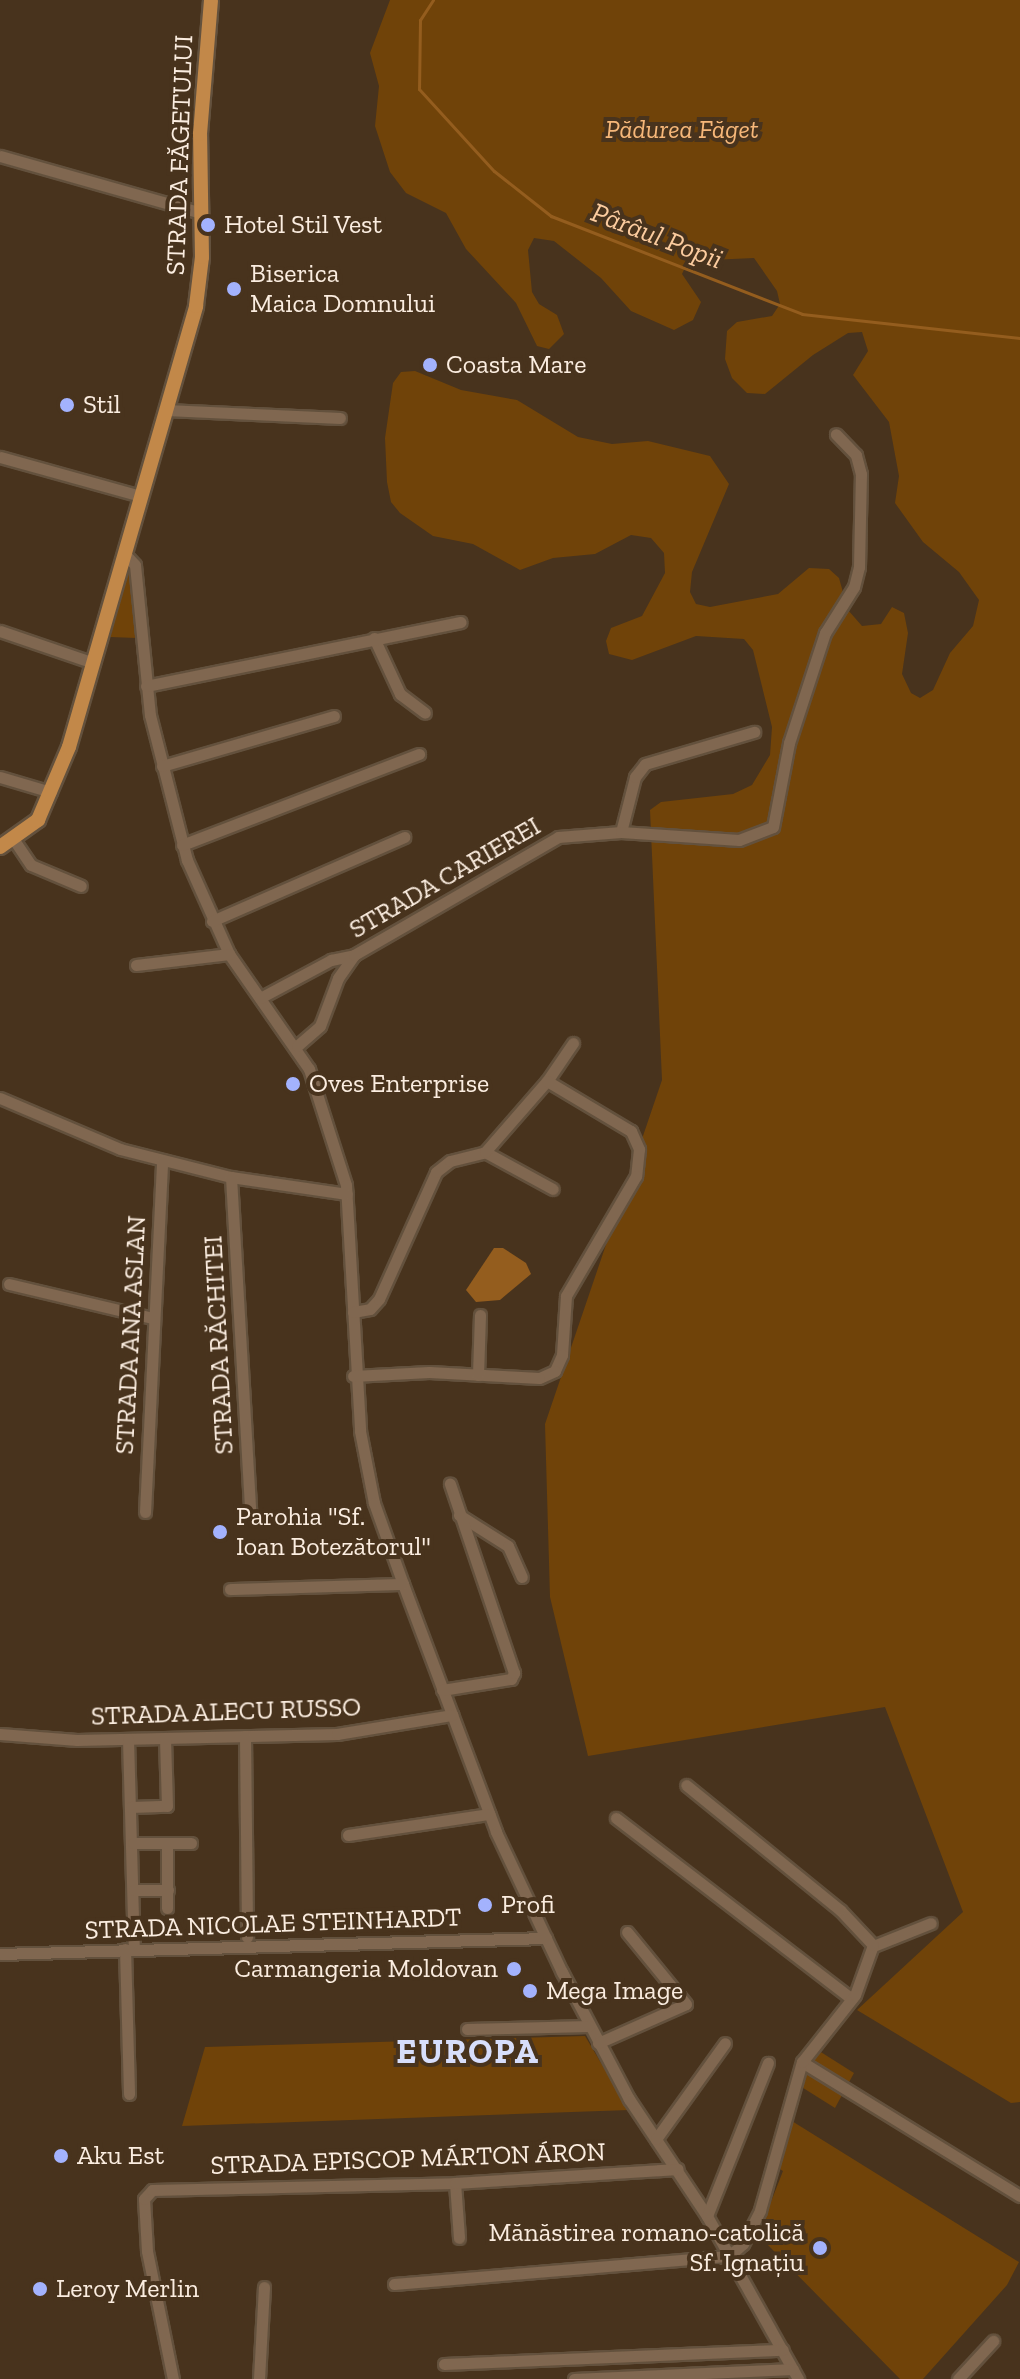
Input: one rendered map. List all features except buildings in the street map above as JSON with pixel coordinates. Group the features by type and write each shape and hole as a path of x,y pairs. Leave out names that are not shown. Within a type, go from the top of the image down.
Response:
{"main road":[{"name":"STRADA FĂGETULUI","path":"0,847 14,840 38,820 51,792 94,663 201,284 200,125 211,0"}],"street":[{"path":"0,156 201,213"},
{"path":"166,410 340,418"},
{"name":"STRADA CARIEREI","path":"297,1046 320,1026 338,978 354,955 558,837 621,832 739,840 764,834 777,820 793,729 825,633 854,587 859,567 861,474 856,455 836,434"},
{"path":"0,457 141,496"},
{"path":"124,553 135,565 146,686 182,845 212,921 229,954 297,1046 320,1096 347,1194 353,1376 373,1498 442,1690 489,1814 589,2026 656,2139 707,2216 795,2374 574,2379"},
{"path":"146,686 461,622"},
{"path":"0,631 94,663"},
{"path":"374,638 400,694 425,713"},
{"path":"164,766 334,716"},
{"path":"621,832 635,777 645,764 754,732"},
{"path":"164,766 276,739"},
{"path":"182,845 419,754"},
{"path":"0,777 51,792"},
{"path":"212,921 404,837"},
{"path":"14,840 31,865 81,886"},
{"path":"136,965 229,954"},
{"path":"260,998 331,960 354,955"},
{"path":"353,1312 370,1309 379,1299 436,1172 450,1161 485,1152 547,1081 573,1043"},
{"path":"353,1376 539,1378 558,1368 566,1296 636,1176 639,1149 629,1127 547,1081"},
{"path":"0,1098 120,1149 231,1177 347,1194"},
{"path":"485,1152 553,1189"},
{"name":"STRADA ANA ASLAN","path":"145,1512 162,1160"},
{"name":"STRADA RĂCHITEI","path":"231,1177 250,1511"},
{"path":"9,1284 153,1318"},
{"path":"478,1375 480,1315"},
{"path":"442,1690 514,1677 450,1484"},
{"path":"459,1515 508,1546 522,1577"},
{"path":"230,1589 403,1584"},
{"name":"STRADA ALECU RUSSO","path":"0,1734 128,1739 347,1734 452,1715"},
{"path":"245,1736 247,1937"},
{"path":"131,1807 167,1806 165,1738"},
{"path":"128,1739 134,1890 130,1949 129,2094"},
{"path":"686,1785 840,1910 873,1946"},
{"path":"348,1835 489,1814"},
{"path":"616,1818 852,1999"},
{"path":"133,1843 191,1843"},
{"path":"167,1843 167,1908"},
{"path":"134,1890 168,1890"},
{"path":"394,2284 729,2256 739,2249 759,2213 802,2062 852,1999 873,1946 931,1923"},
{"path":"598,2043 686,2004 627,1932"},
{"name":"STRADA NICOLAE STEINHARDT","path":"0,1954 546,1938"},
{"path":"467,2029 589,2026"},
{"path":"656,2139 725,2043"},
{"path":"802,2062 1020,2196"},
{"path":"707,2216 768,2063"},
{"name":"STRADA EPISCOP MÁRTON ÁRON","path":"173,2379 147,2251 144,2199 158,2189 455,2183 678,2169"},
{"path":"455,2183 459,2238"},
{"path":"259,2379 264,2287"},
{"path":"958,2379 993,2341"},
{"path":"444,2364 783,2350"}],"green space":[{"name":"Pădurea Făget","path":"390,0 1020,0 1020,2102 1011,2103 857,2010 963,1912 885,1707 588,1756 550,1597 545,1424 662,1080 650,810 661,802 733,794 752,785 770,755 772,727 753,650 744,639 696,636 632,660 609,654 606,641 611,628 642,616 665,573 664,553 651,538 631,535 595,554 553,558 520,570 473,544 433,536 400,513 391,502 387,482 385,438 393,383 401,372 415,371 461,390 517,400 578,437 612,444 648,441 710,456 729,484 692,572 690,592 696,604 710,607 778,594 809,568 829,569 839,578 848,610 862,626 881,624 892,607 904,613 908,633 902,674 911,693 920,698 933,690 950,653 973,626 979,600 959,572 923,542 895,503 899,476 889,422 853,375 868,351 862,332 848,333 813,355 765,394 747,393 732,378 725,359 727,331 737,322 772,316 780,304 777,291 754,258 688,261 682,274 701,302 693,320 674,330 631,311 601,278 554,241 534,238 528,250 532,292 539,304 557,315 564,334 549,349 537,346 516,303 466,249 446,213 406,193 390,172 375,126 379,86 370,53"},
{"path":"127,573 134,575 137,638 110,637"},
{"path":"585,2036 629,2110 182,2126 205,2047"},
{"path":"816,2049 854,2073 835,2108 800,2086"},
{"path":"787,2118 1019,2262 1007,2285 923,2379 900,2379 758,2235 783,2171 775,2166"}],"shaded area":[{"path":"494,1248 503,1248 526,1263 531,1274 500,1300 476,1302 466,1290"}],"waterway":[{"name":"Pârâul Popii","path":"433,0 420,20 419,89 494,171 551,216 802,314 1020,338"}],"place":[{"name":"Hotel Stil Vest","path":"208,225"},
{"name":"Biserica Maica Domnului","path":"234,289"},
{"name":"Coasta Mare","path":"430,365"},
{"name":"Stil","path":"67,405"},
{"name":"Oves Enterprise","path":"293,1084"},
{"name":"Parohia \"Sf. Ioan Botezătorul\"","path":"220,1532"},
{"name":"Profi","path":"485,1905"},
{"name":"Carmangeria Moldovan","path":"514,1969"},
{"name":"Mega Image","path":"530,1991"},
{"name":"Aku Est","path":"61,2156"},
{"name":"Mănăstirea romano-catolică Sf. Ignațiu","path":"820,2248"},
{"name":"Leroy Merlin","path":"40,2289"}],"district":[{"name":"EUROPA","path":"468,2052"}]}
